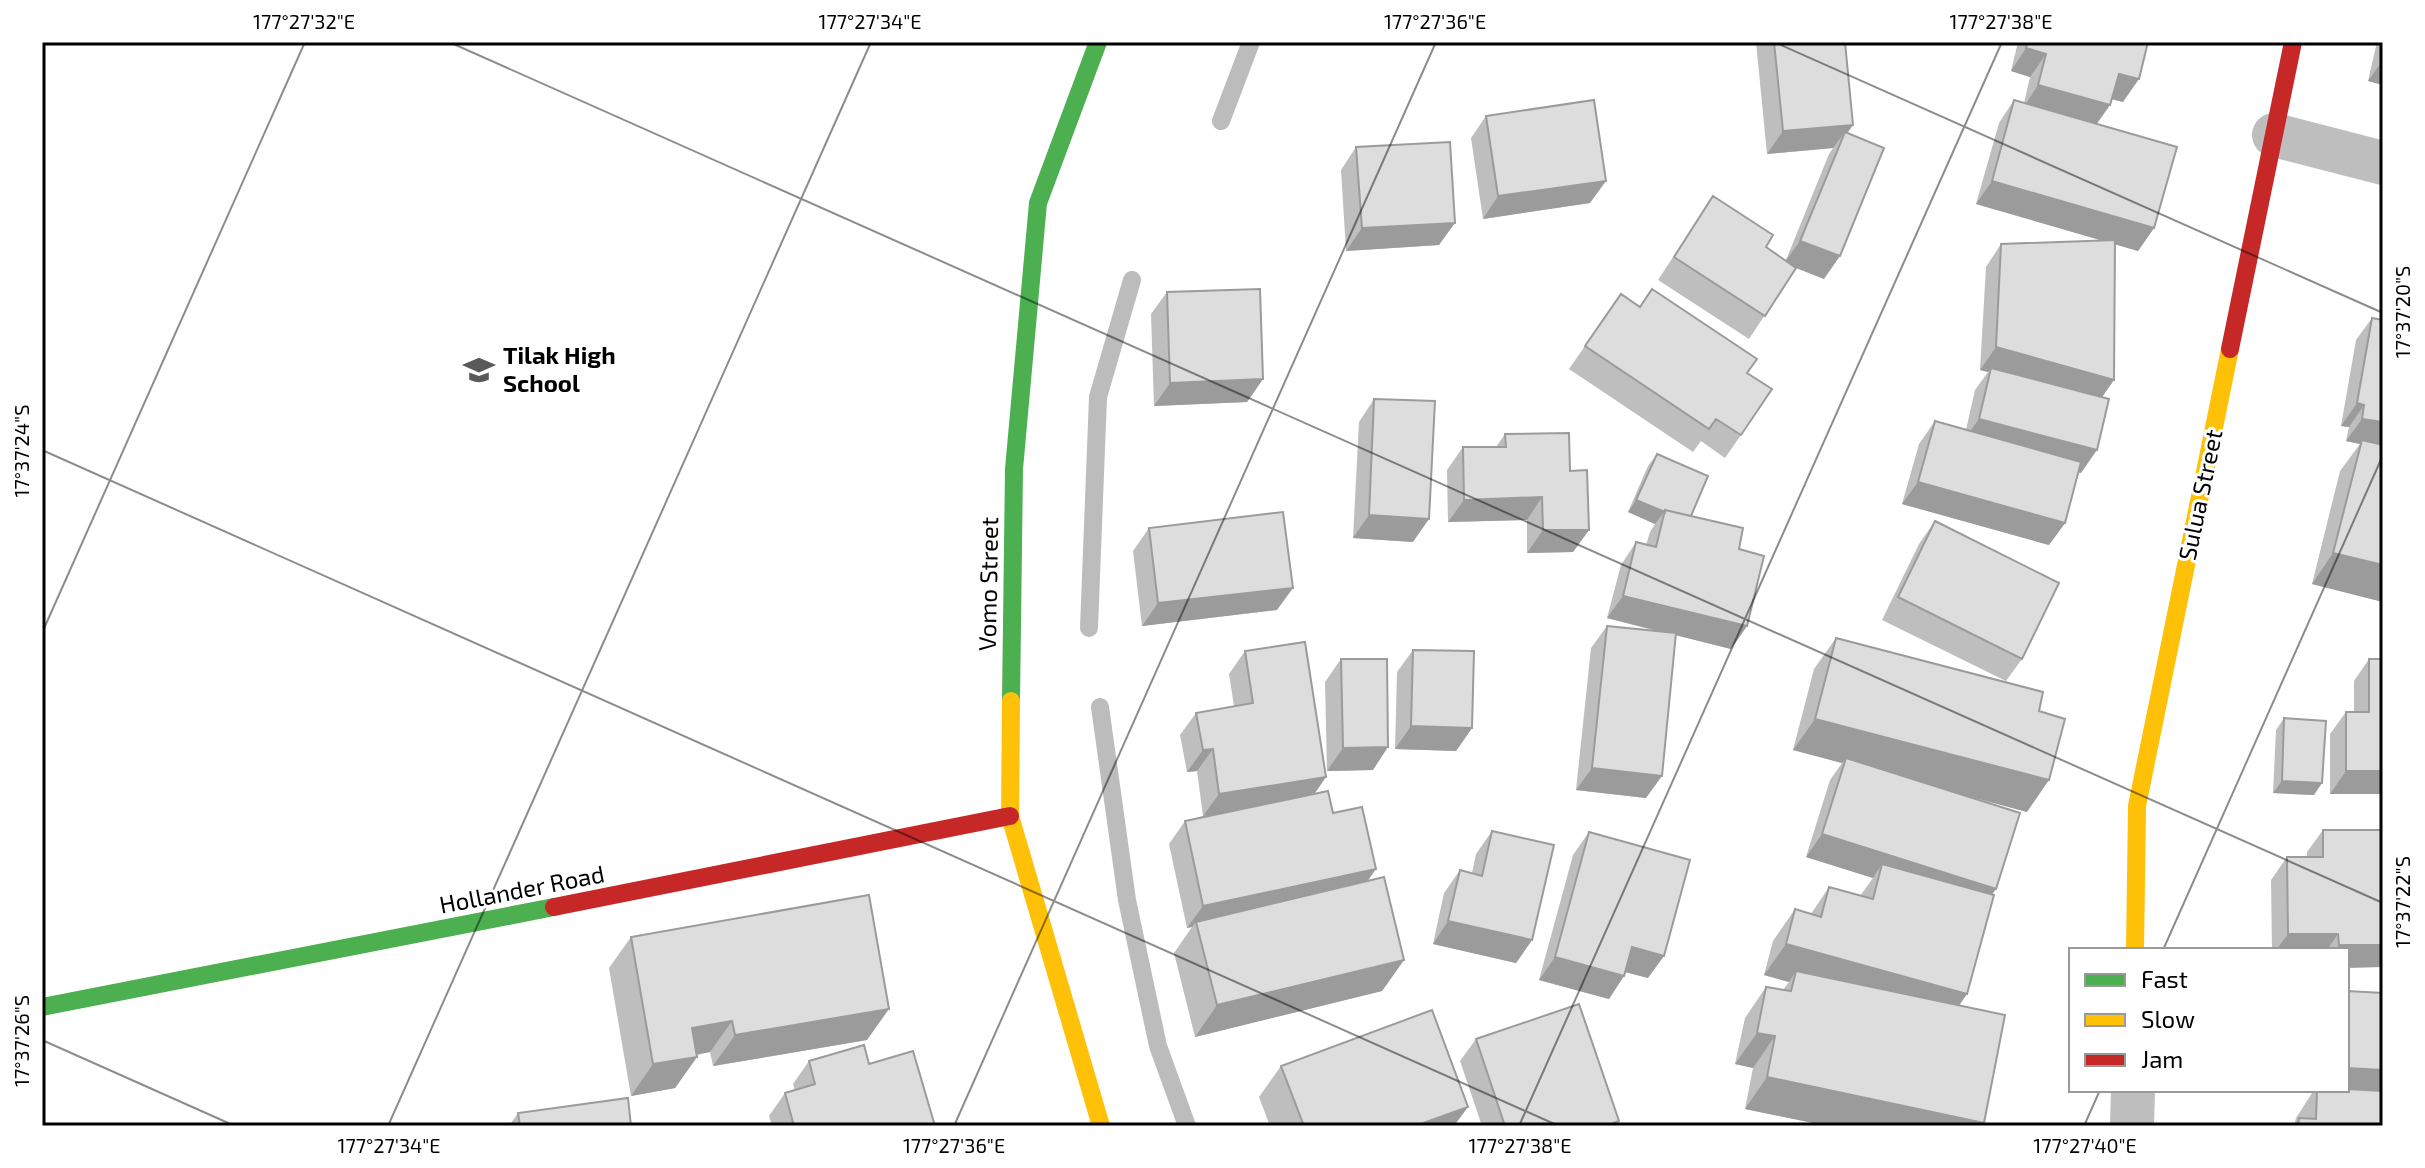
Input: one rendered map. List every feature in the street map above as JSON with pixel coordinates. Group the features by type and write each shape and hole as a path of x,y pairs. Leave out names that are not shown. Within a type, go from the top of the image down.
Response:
{"main road":[{"name":"Vomo Street","path":"1098,42 1038,203 1014,469 1010,816 1101,1126"},
{"name":"Sulua Street","path":"2135,948 2137,806 2293,42"},
{"name":"Hollander Road","path":"42,1007 1010,816"}],"street":[{"path":"2274,135 2383,163"},
{"path":"2132,1126 2133,1092"}],"building":[{"path":"1774,42 1845,42 1853,125 1783,131"},
{"path":"2028,42 2148,42 2139,79 2119,74 2110,105 2038,85 2046,54 2026,48"},
{"path":"1594,100 1606,181 1498,196 1486,116"},
{"path":"2014,100 2177,147 2154,228 1992,181"},
{"path":"1845,132 1884,148 1840,256 1800,241"},
{"path":"1450,142 1455,223 1362,228 1356,147"},
{"path":"1713,196 1773,235 1766,247 1796,268 1765,316 1674,257"},
{"path":"2115,240 2114,380 1996,347 2001,244"},
{"path":"1260,289 1263,379 1170,383 1167,292"},
{"path":"1652,289 1757,359 1747,373 1772,389 1741,435 1716,419 1709,429 1585,346 1621,294 1640,307"},
{"path":"2372,318 2383,320 2383,422 2362,419 2364,405 2357,403"},
{"path":"1991,368 2109,399 2097,450 1979,419"},
{"path":"1374,399 1435,401 1429,519 1369,515"},
{"path":"1935,421 2081,462 2065,523 1918,482"},
{"path":"1569,433 1570,471 1587,470 1589,530 1543,530 1542,497 1464,500 1463,447 1506,447 1505,434"},
{"path":"2362,440 2383,445 2383,565 2333,553"},
{"path":"1657,454 1708,476 1691,516 1665,512 1636,500"},
{"path":"1665,510 1743,528 1739,549 1764,556 1747,626 1623,596 1636,542 1656,547"},
{"path":"1283,512 1293,588 1158,603 1149,528"},
{"path":"1935,521 2059,583 2022,659 1898,597"},
{"path":"1607,626 1676,633 1662,776 1592,768"},
{"path":"1836,638 2043,692 2039,711 2065,719 2049,780 1815,719"},
{"path":"1305,642 1326,777 1219,794 1213,749 1203,750 1196,713 1253,703 1245,651"},
{"path":"1413,650 1474,651 1472,728 1411,726"},
{"path":"1341,659 1387,659 1388,747 1343,748"},
{"path":"2369,659 2383,659 2383,771 2346,771 2346,712 2369,712"},
{"path":"2284,718 2326,721 2322,783 2282,781"},
{"path":"1846,758 2020,813 1996,889 1822,834"},
{"path":"1328,791 1333,813 1362,807 1376,869 1203,906 1185,821"},
{"path":"2323,830 2383,830 2383,945 2339,945 2338,934 2288,934 2287,857 2323,857"},
{"path":"1492,831 1554,845 1532,940 1448,921 1460,870 1482,876"},
{"path":"1589,832 1690,860 1664,956 1632,947 1624,976 1555,957"},
{"path":"1882,864 1994,895 1967,994 1786,944 1795,909 1821,917 1829,887 1873,899"},
{"path":"1384,877 1404,960 1217,1005 1196,922"},
{"path":"869,895 889,1009 735,1035 732,1021 692,1028 697,1057 653,1064 631,937"},
{"path":"1796,971 2005,1015 1984,1123 1767,1077 1775,1036 1757,1033 1766,987 1791,991"},
{"path":"2349,991 2383,993 2383,1070 2349,1068"},
{"path":"1579,1004 1619,1121 1605,1126 1505,1126 1476,1039"},
{"path":"1432,1010 1468,1107 1415,1126 1304,1126 1281,1066"},
{"path":"864,1045 869,1064 913,1051 935,1126 794,1126 785,1093 815,1084 809,1061"},
{"path":"2349,1089 2383,1091 2383,1126 2298,1126 2299,1118 2316,1119 2317,1092 2349,1092"},
{"path":"628,1098 631,1126 520,1126 518,1113"}],"waterway":[{"path":"1221,121 1251,42"},
{"path":"1089,628 1098,397 1132,280"},
{"path":"1100,707 1127,900 1158,1046 1187,1126"}],"traffic: fast":[{"path":"1011,701 1014,469 1038,203 1098,42"},
{"path":"42,1007 554,907"}],"traffic: slow":[{"path":"2135,948 2137,806 2230,349"},
{"path":"1011,701 1010,816 1101,1126"}],"traffic: jam":[{"path":"2230,349 2293,42"},
{"path":"554,907 1010,816"}],"place":[{"name":"Tilak High School","path":"479,370"}]}
